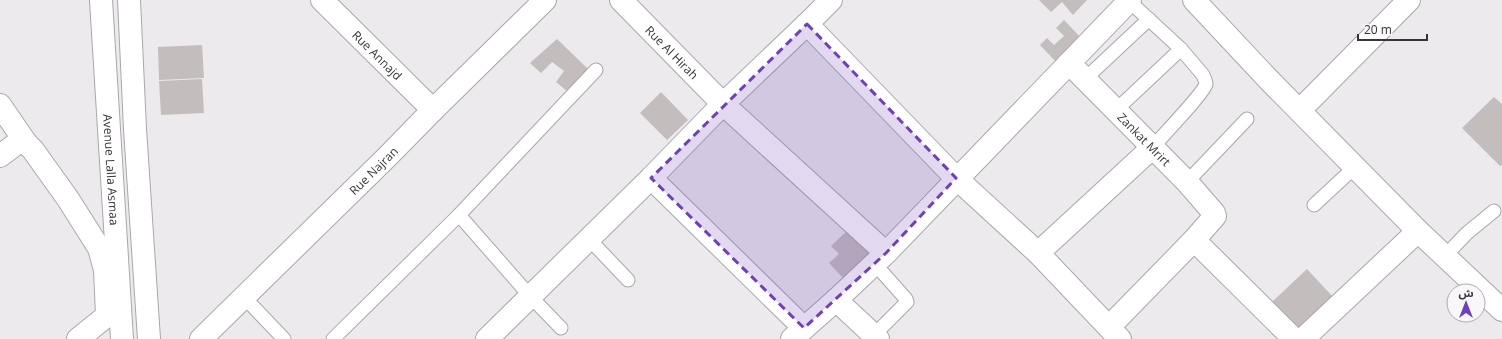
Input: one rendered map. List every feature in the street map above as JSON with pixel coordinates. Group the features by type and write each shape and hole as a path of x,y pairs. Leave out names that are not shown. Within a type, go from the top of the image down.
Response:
{"street":[{"name":"Avenue Lalla Asmaa","path":"101,0 115,211 114,310 122,339"},
{"path":"129,0 135,129 149,339"},
{"name":"Rue Annajd","path":"322,0 432,110"},
{"name":"Rue Najran","path":"201,339 545,0"},
{"name":"Rue Al Hirah","path":"621,0 723,104 880,258"},
{"path":"487,339 651,178 723,104 831,0"},
{"path":"651,178 798,333 836,300 880,258 1130,0"},
{"path":"1194,0 1269,80 1418,231 1502,310"},
{"path":"1300,110 1409,0"},
{"path":"807,24 956,178 1038,253 1115,333 1194,240 1294,339"},
{"name":"Zankat Mrirt","path":"1069,63 1187,182 1214,213 1214,217 1194,240"},
{"path":"0,104 26,143 33,150 68,199 99,248 114,310 78,339"},
{"path":"0,156 16,144 21,142 26,143"},
{"path":"1038,253 1153,147"},
{"path":"1303,339 1418,231"},
{"path":"836,300 876,337"}],"lane":[{"path":"1130,0 1181,49 1203,75 1206,83 1194,100 1153,147"},
{"path":"1085,79 1149,19"},
{"path":"1116,110 1181,49"},
{"path":"333,339 459,215 596,70"},
{"path":"1187,182 1247,119"},
{"path":"1314,205 1355,167"},
{"path":"1445,256 1467,233 1494,211"},
{"path":"459,215 530,296 561,328"},
{"path":"589,239 628,280"},
{"path":"876,337 907,302 880,258"},
{"path":"244,297 284,339"}],"highlighted area":[{"path":"807,24 956,178 886,253 804,328 651,178"}],"building":[{"path":"1039,0 1087,0 1073,15 1062,2 1051,12"},
{"path":"1064,20 1082,39 1057,63 1040,45 1047,38 1054,45 1064,36 1056,28"},
{"path":"557,39 588,69 567,91 556,82 564,71 552,62 541,73 530,63"},
{"path":"202,45 204,78 159,80 158,47"},
{"path":"202,79 204,113 161,115 159,81"},
{"path":"661,92 688,120 667,140 640,113"},
{"path":"1494,97 1502,104 1502,165 1500,166 1462,128"},
{"path":"849,229 872,253 844,279 829,263 839,254 831,246"},
{"path":"1307,269 1333,297 1297,330 1272,302"}]}
